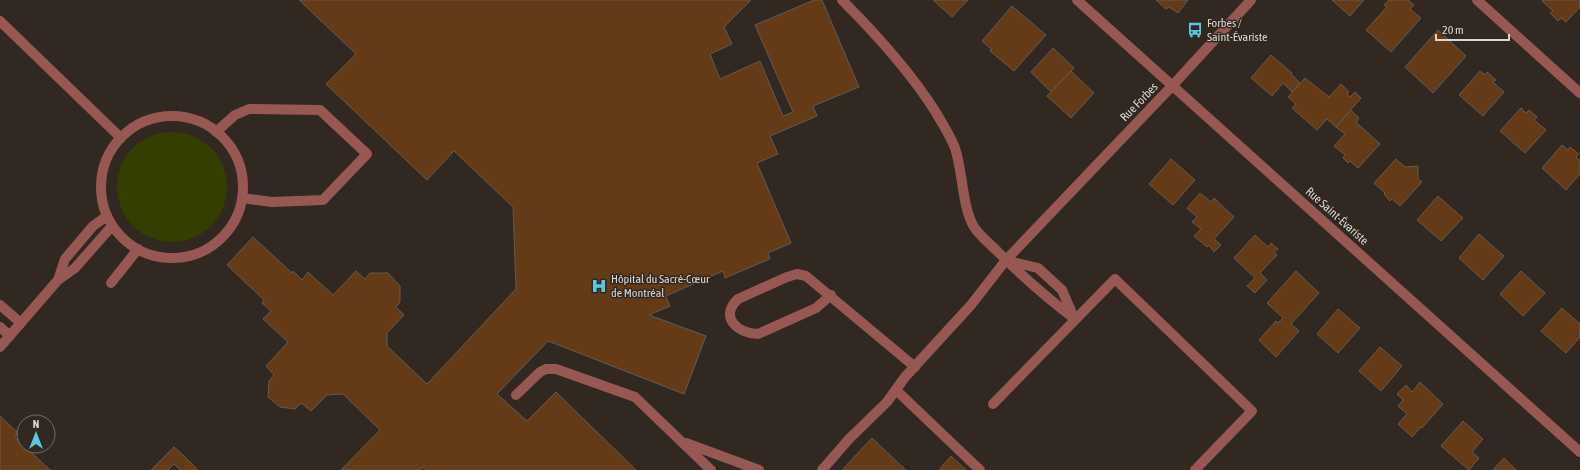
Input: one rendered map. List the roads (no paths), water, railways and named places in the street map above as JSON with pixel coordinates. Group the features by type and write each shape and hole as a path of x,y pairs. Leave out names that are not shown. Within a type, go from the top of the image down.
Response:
{"street":[{"path":"842,0 893,54 919,86 934,109 955,148 970,218 975,228 1006,260 1046,297 1075,319"},
{"name":"Rue Saint-Évariste","path":"1077,0 1580,452"},
{"name":"Rue Forbes","path":"822,470 849,439 887,402 915,367 971,305 1006,260 1045,221 1251,0"},
{"path":"1477,0 1580,93"},
{"path":"0,21 121,138"},
{"path":"216,132 235,115 249,109 320,110 367,154 323,200 272,202 242,198"},
{"path":"170,116 192,119 202,123 216,132 228,144 238,163 242,184 242,198 231,226 207,248 187,256 176,258 154,256 138,249 126,241 112,226 107,216 101,196 102,174 108,155 121,138 138,124 159,117 170,116"},
{"path":"58,280 65,259 93,226 107,216"},
{"path":"0,347 58,280 75,268 112,226"},
{"path":"111,283 138,249"},
{"path":"1006,260 1038,268 1062,290 1075,319"},
{"path":"831,295 816,308 758,334 748,333 740,329 735,326 730,318 732,305 738,299 787,277 797,274 806,276 831,295 915,367"},
{"path":"993,404 1115,279 1252,411 1195,470"},
{"path":"0,306 21,323"},
{"path":"0,327 10,336"},
{"path":"516,395 540,372 546,369 556,369 635,397 712,470"},
{"path":"896,390 980,470"},
{"path":"682,442 759,470"}],"place":[{"name":"Forbes / Saint-Évariste","path":"1195,30"},
{"name":"Hôpital du Sacré-Cœur de Montréal","path":"599,286"}]}
